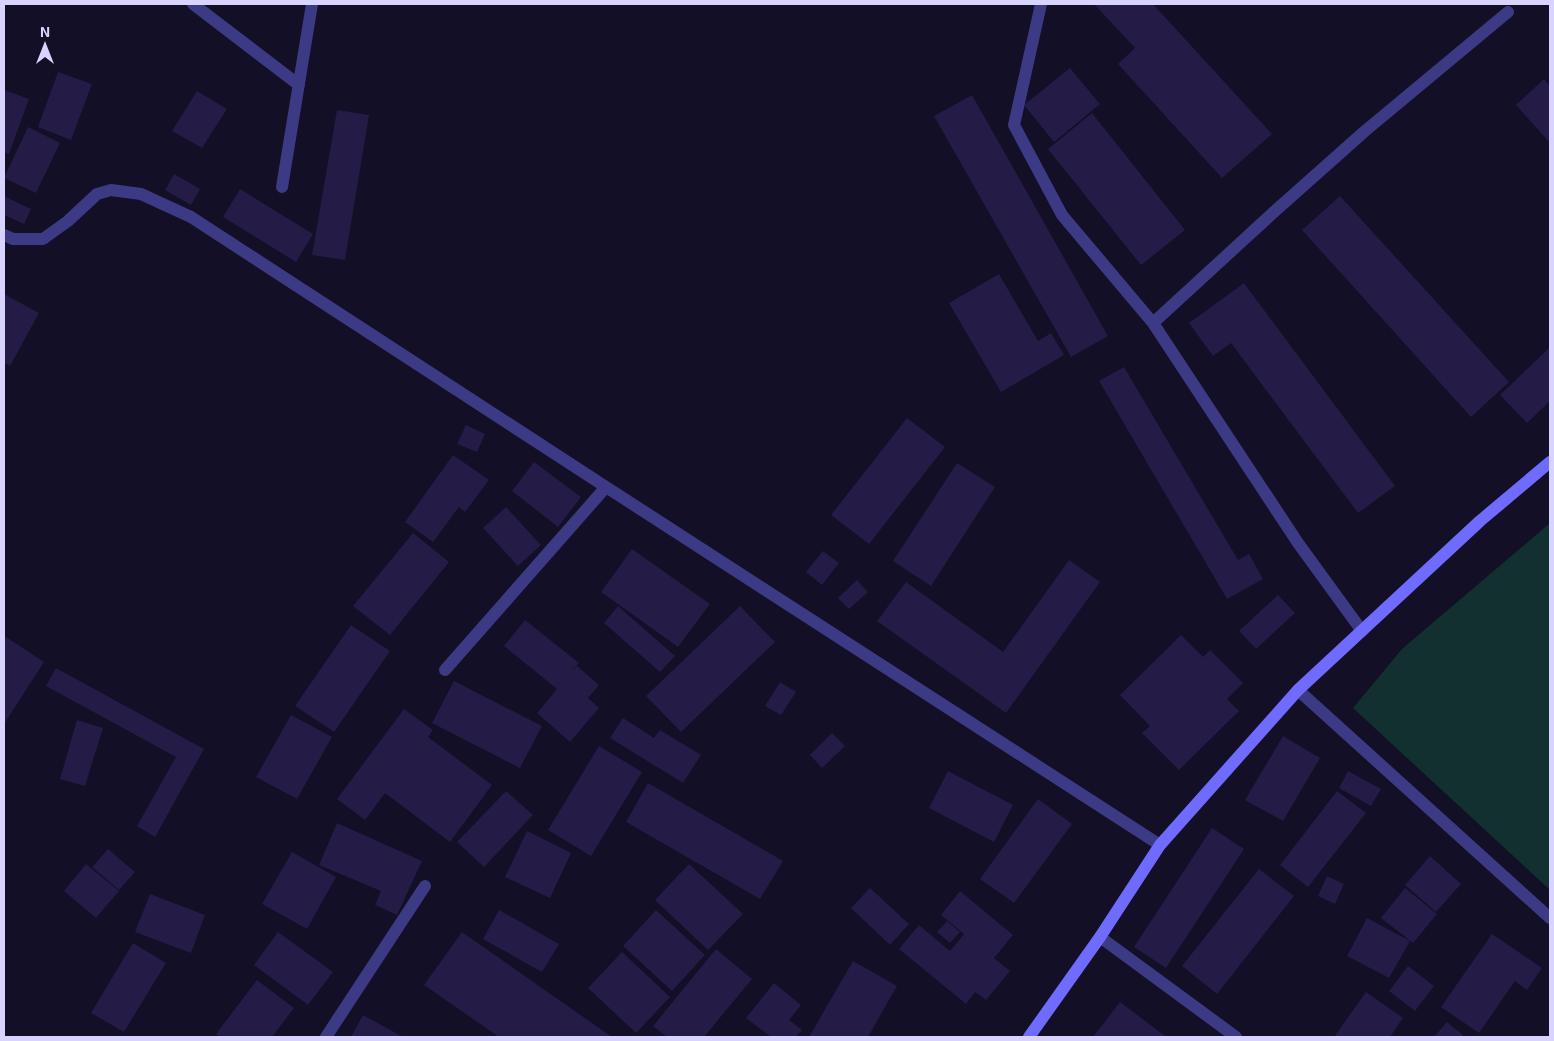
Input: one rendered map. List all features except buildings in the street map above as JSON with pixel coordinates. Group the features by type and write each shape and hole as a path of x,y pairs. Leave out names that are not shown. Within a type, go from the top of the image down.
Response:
{"street":[{"path":"193,4 299,85"},
{"path":"282,187 312,4"},
{"path":"1041,4 1014,125 1062,215 1153,323 1298,543 1362,631"},
{"path":"1153,323 1275,210 1508,12"},
{"path":"4,235 12,239 43,239 68,221 98,194 111,190 141,194 191,217 1160,844"},
{"path":"1029,1037 1100,937 1160,844 1298,690 1480,521 1550,462"},
{"path":"445,670 606,487"},
{"path":"1298,690 1550,918"},
{"path":"326,1037 425,886"},
{"path":"1100,937 1236,1037"}],"green space":[{"path":"1550,523 1550,890 1353,708 1402,649"}]}
